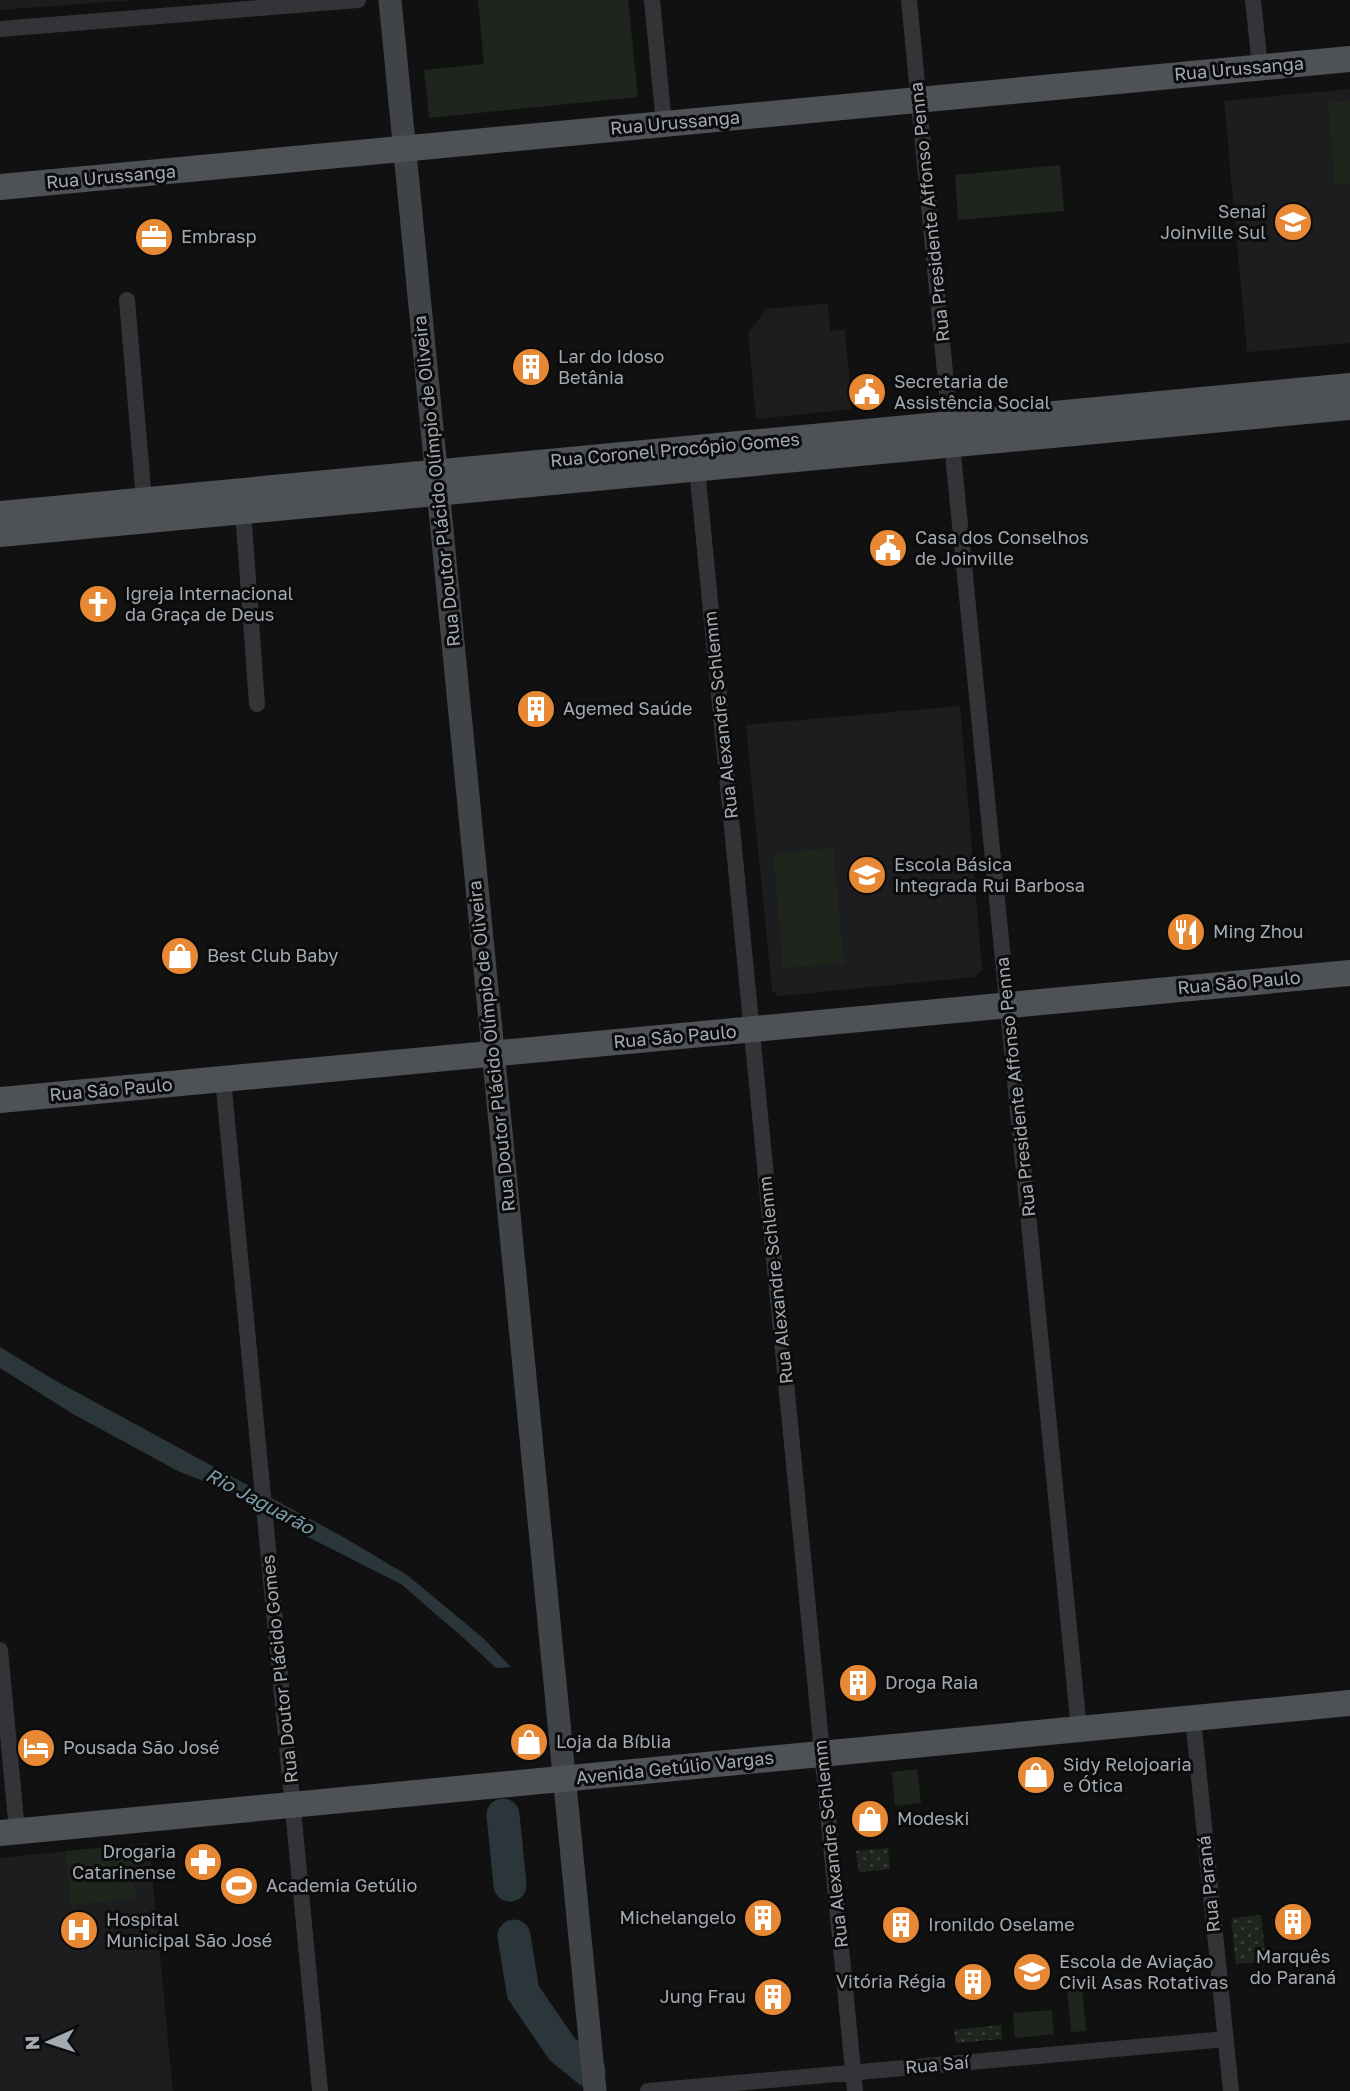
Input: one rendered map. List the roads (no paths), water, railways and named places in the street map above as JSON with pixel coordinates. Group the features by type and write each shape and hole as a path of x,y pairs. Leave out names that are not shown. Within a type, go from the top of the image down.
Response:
{"main road":[{"name":"Rua Doutor Plácido Olímpio de Oliveira","path":"390,0 595,2091"},
{"name":"Rua Urussanga","path":"0,187 1350,58"},
{"name":"Rua Coronel Procópio Gomes","path":"0,514 144,500 697,468 1350,386"},
{"name":"Rua Coronel Procópio Gomes","path":"0,534 243,511 437,483 951,434 1350,407"},
{"name":"Rua São Paulo","path":"0,1100 1350,973"},
{"name":"Avenida Getúlio Vargas","path":"9,1832 1350,1703"}],"street":[{"path":"0,29 358,0"},
{"path":"652,0 664,124"},
{"name":"Rua Presidente Affonso Penna","path":"909,0 1079,1729"},
{"path":"1253,0 1260,67"},
{"path":"127,300 144,500"},
{"name":"Rua Alexandre Schlemm","path":"697,468 855,2091"},
{"path":"243,511 257,704"},
{"name":"Rua Doutor Plácido Gomes","path":"223,1079 320,2091"},
{"path":"0,1650 9,1832"},
{"name":"Rua Paraná","path":"1193,1718 1231,2091"},
{"name":"Rua Saí","path":"648,2091 1226,2039"}],"water":[{"name":"Rio Jaguarão","path":"0,1347 56,1381 345,1538 407,1575 483,1638 511,1667 496,1668 401,1584 310,1538 235,1494 178,1471 73,1414 0,1368"}],"waterway":[{"name":"Rio Jaguarão","path":"503,1815 510,1885"},
{"name":"Rio Jaguarão","path":"514,1936 523,1992 562,2049 589,2071"}],"place":[{"name":"Senai Joinville Sul","path":"1293,222"},
{"name":"Embrasp","path":"154,237"},
{"name":"Lar do Idoso Betânia","path":"531,367"},
{"name":"Secretaria de Assistência Social","path":"867,392"},
{"name":"Casa dos Conselhos de Joinville","path":"888,548"},
{"name":"Igreja Internacional da Graça de Deus","path":"98,604"},
{"name":"Agemed Saúde","path":"536,709"},
{"name":"Escola Básica Integrada Rui Barbosa","path":"867,875"},
{"name":"Ming Zhou","path":"1186,932"},
{"name":"Best Club Baby","path":"180,956"},
{"name":"Droga Raia","path":"858,1683"},
{"name":"Loja da Bíblia","path":"529,1742"},
{"name":"Pousada São José","path":"36,1748"},
{"name":"Sidy Relojoaria e Ótica","path":"1036,1775"},
{"name":"Modeski","path":"870,1819"},
{"name":"Drogaria Catarinense","path":"203,1862"},
{"name":"Academia Getúlio","path":"239,1886"},
{"name":"Michelangelo","path":"763,1918"},
{"name":"Marquês do Paraná","path":"1293,1922"},
{"name":"Ironildo Oselame","path":"901,1925"},
{"name":"Hospital Municipal São José","path":"79,1930"},
{"name":"Escola de Aviação Civil Asas Rotativas","path":"1032,1972"},
{"name":"Vitória Régia","path":"973,1982"},
{"name":"Jung Frau","path":"773,1997"}]}
